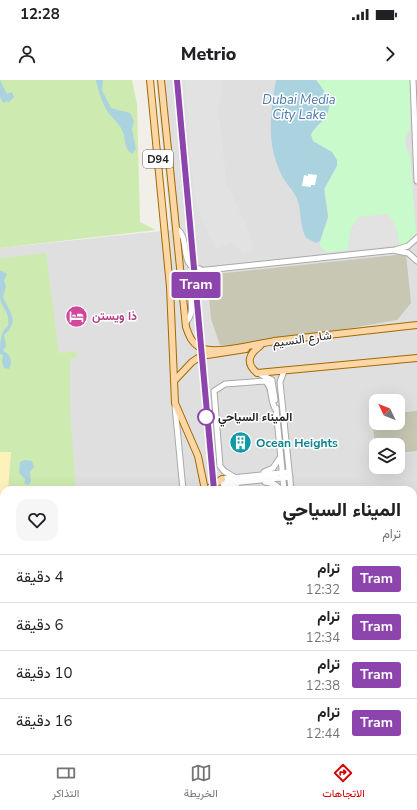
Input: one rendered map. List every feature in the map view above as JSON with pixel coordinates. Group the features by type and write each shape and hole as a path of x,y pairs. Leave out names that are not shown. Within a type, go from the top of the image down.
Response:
{"main road":[{"name":"D94","path":"150,80 168,258 174,353 175,403 198,456 205,486"},
{"name":"D94","path":"161,80 186,324"},
{"path":"186,324 194,342 201,348 216,350 276,341"},
{"name":"شارع النسيم","path":"174,380 189,365 201,356 260,346 276,341 414,325"},
{"path":"260,346 253,351 249,359 251,368 257,373 417,356"},
{"path":"212,486 222,479"}],"street":[{"path":"413,80 417,181"},
{"path":"177,229 183,235 189,264 195,268 201,269 394,250 408,246 417,238"},
{"path":"394,250 408,253 417,261"},
{"path":"186,324 190,317 191,311 189,280 195,272 201,269"},
{"path":"284,371 280,382 290,486"},
{"path":"257,373 269,377 273,382 283,486"},
{"path":"234,477 224,471 220,466 214,391 225,384 265,381 270,386 273,406 276,410"},
{"path":"175,403 183,486"},
{"path":"248,476 270,470 280,458"},
{"path":"282,475 248,476 222,479 223,484 289,474"},
{"path":"254,480 272,483 277,486"},
{"path":"234,486 241,482"}],"shaded area":[{"path":"156,80 417,80 417,486 0,486 0,248 171,230"},
{"path":"185,80 223,80 218,110 227,184 248,229 253,249 244,255 233,243 215,249 196,204 190,152"},
{"path":"387,214 394,222 399,245 348,250 350,232 358,217"},
{"path":"406,254 411,303 397,320 242,347 220,345 211,319 207,275"},
{"path":"417,411 417,451 405,452 405,438 374,438 373,430 405,430 405,412"}],"green space":[{"path":"0,80 132,80 137,104 140,222 156,230 0,248"},
{"path":"316,80 410,80 410,129 405,139 406,147 410,154 416,233 409,243 401,247 399,245 397,230 352,226 348,250 327,252 320,247 328,217 325,193 331,178 311,135 327,115 329,109 326,94"},
{"path":"46,253 59,353 76,351 77,358 70,359 70,409 76,486 8,486 11,453 0,452 0,258"}],"sand":[{"path":"0,452 11,452 8,486 0,486"}],"water":[{"path":"0,80 7,94 12,92 14,97 8,103 7,101 3,103 0,97"},
{"path":"96,80 103,80 102,90 111,108 130,113 134,121 132,129 136,149 132,154 126,146 122,129 105,107 99,94"},
{"name":"Dubai Media City Lake","path":"276,80 316,80 328,99 329,109 327,115 311,135 313,141 332,152 337,160 337,166 324,189 328,217 320,241 316,243 306,238 302,228 300,208 297,199 282,176 273,152 271,141 271,117"},
{"path":"0,270 7,274 4,281 6,286 3,297 11,312 13,321 12,326 4,335 6,346 3,351 8,354 10,358 11,364 9,369 4,368 2,362 3,355 0,354 1,338 3,331 8,326 8,317 0,299"},
{"path":"25,460 32,461 34,467 30,472 31,482 28,485 24,483 25,479 19,473 20,462"}],"pier":[{"path":"308,174 317,175 315,185 311,185 311,187 302,186 304,175 308,176"}],"tram line":[{"path":"177,80 197,289 204,393 214,486"},
{"name":"Tram","path":"177,80 197,289 204,394 214,486"}],"place":[{"name":"ذا ويستن","path":"77,316"},
{"name":"الميناء السياحي","path":"206,417"},
{"name":"Ocean Heights","path":"241,443"}]}
